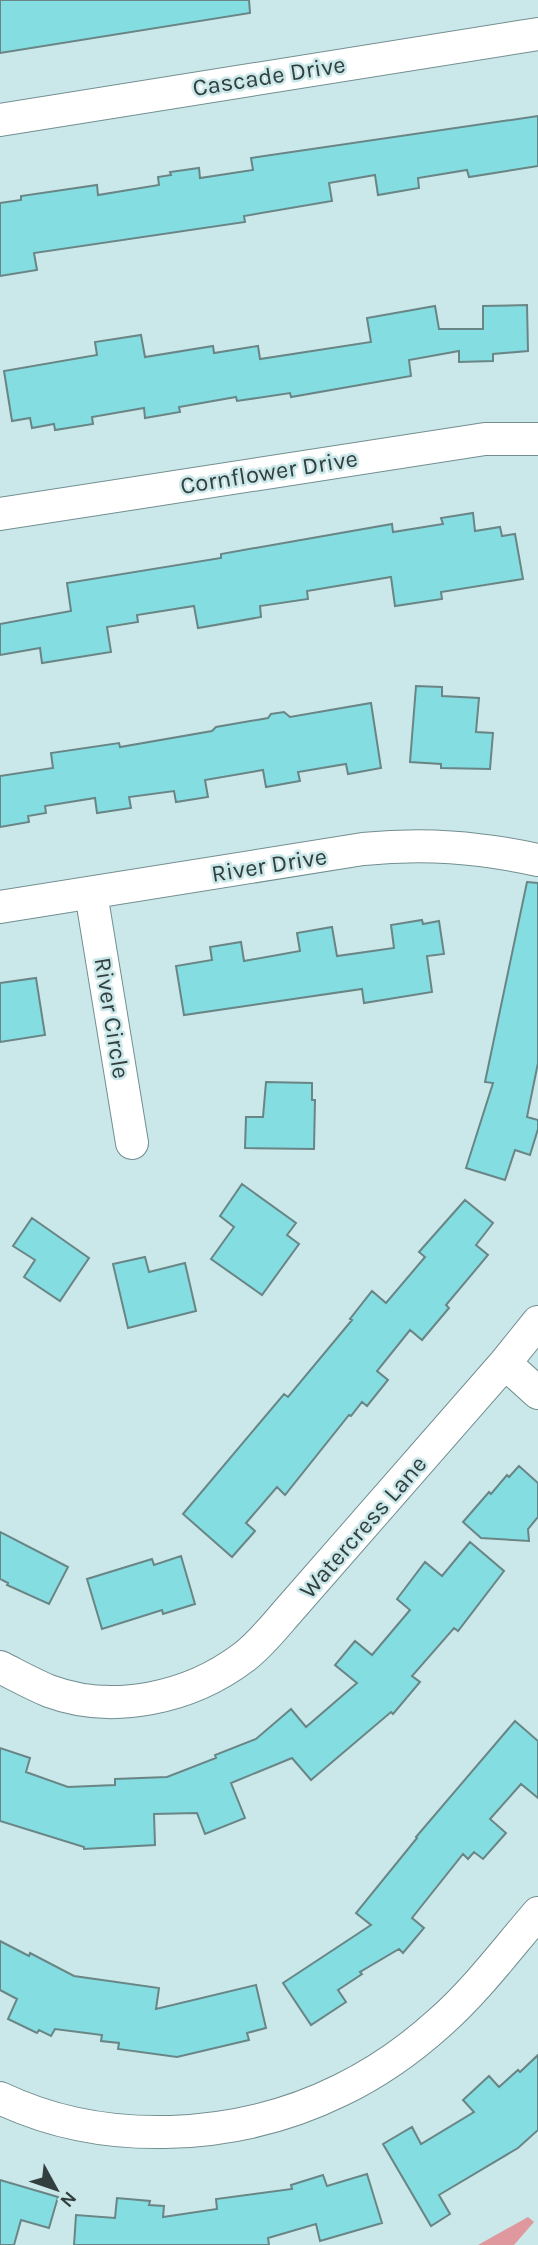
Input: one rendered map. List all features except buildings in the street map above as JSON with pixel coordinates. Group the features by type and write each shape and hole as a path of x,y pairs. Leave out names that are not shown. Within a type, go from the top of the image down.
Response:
{"street":[{"name":"Cascade Drive","path":"0,120 538,34"},
{"name":"Cornflower Drive","path":"0,514 485,439 538,439"},
{"name":"River Drive","path":"0,907 363,849 403,845 470,848 538,860"},
{"name":"River Circle","path":"91,893 132,1143"},
{"name":"Watercress Lane","path":"0,1667 50,1691 72,1697 113,1702 160,1697 220,1673 247,1655 260,1642 538,1322"},
{"path":"505,1363 538,1393"},
{"path":"0,2098 32,2111 73,2122 131,2131 215,2128 298,2108 341,2090 404,2052 459,2004 538,1913"}],"shaded area":[{"path":"528,2217 534,2222 514,2245 478,2245"}]}
